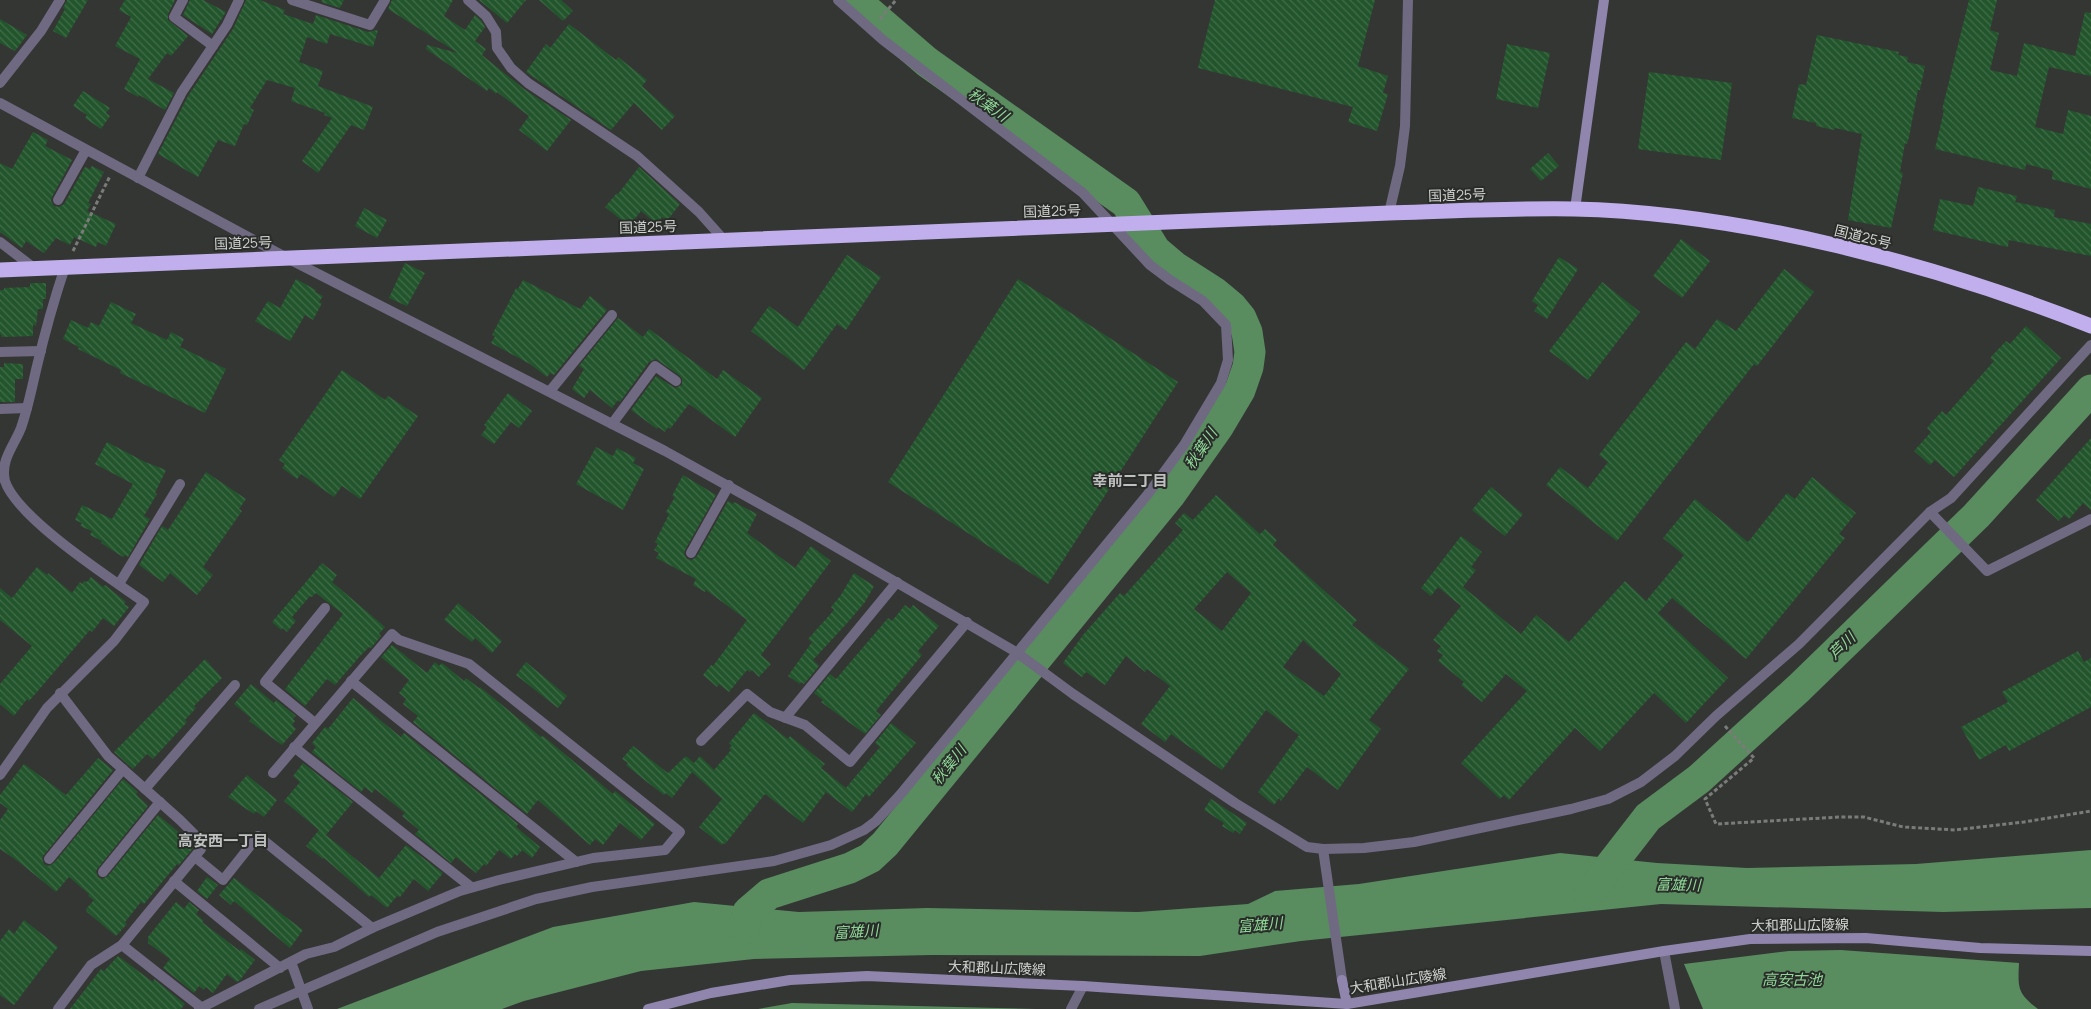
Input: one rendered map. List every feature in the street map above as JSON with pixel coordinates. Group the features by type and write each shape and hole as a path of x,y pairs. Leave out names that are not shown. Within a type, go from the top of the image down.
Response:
{"highway":[{"name":"国道25号","path":"0,270 1389,213 1575,209 1653,215 1719,223 1805,240 1933,272 2048,309 2091,326"}],"main road":[{"path":"1575,209 1604,0"},
{"name":"大和郡山広陵線","path":"648,1009 711,993 790,980 867,976 1083,986 1347,1004 1664,951 1750,939 1866,938 1980,948 2091,951"},
{"path":"1342,980 1347,1004"}],"street":[{"path":"0,83 41,31 60,0"},
{"path":"184,0 174,17 213,46"},
{"path":"138,178 182,92 227,25 239,0"},
{"path":"292,0 370,25 385,0"},
{"path":"468,0 486,16 496,32 497,48 511,68 528,83 558,104 637,156 699,212 724,240"},
{"path":"259,1009 305,1000 437,932 536,899 592,887 774,861 850,838 864,830 888,808 1148,494 1184,445 1221,383 1228,360 1226,325 1203,301 1150,265 1128,243 1121,225 1083,193 913,63 838,0"},
{"path":"1389,213 1400,166 1405,126 1408,0"},
{"path":"0,103 287,258 550,391 729,485 1016,652 1046,675 1307,848 1364,848 1414,842 1571,809 1608,799 1640,782 1668,761 1716,716 1799,644 1951,498 2091,344"},
{"path":"58,200 86,150"},
{"path":"0,242 34,268"},
{"path":"0,775 47,708 114,641 144,602 66,546 14,497 5,481 3,464 20,429 27,408 51,310 65,267"},
{"path":"550,391 612,314"},
{"path":"0,352 41,351"},
{"path":"612,424 654,366 676,381"},
{"path":"0,409 27,408"},
{"path":"119,584 180,484"},
{"path":"691,553 729,485"},
{"path":"1932,515 1987,571 2091,519"},
{"path":"785,718 897,582"},
{"path":"315,723 265,682 325,608"},
{"path":"701,741 747,694 770,712 805,725 850,762 966,622"},
{"path":"122,945 201,1008 306,954 334,947 372,928 472,887 593,858 665,850 680,832 469,664 399,640 392,634 273,773"},
{"path":"351,681 576,862"},
{"path":"145,789 235,684"},
{"path":"58,1009 91,966 122,945 201,849 200,840 108,756 60,693"},
{"path":"294,747 472,887"},
{"path":"49,859 123,769"},
{"path":"103,872 160,802"},
{"path":"195,856 223,880 258,836 372,928"},
{"path":"1323,849 1342,980"},
{"path":"174,881 280,968"},
{"path":"1664,951 1675,1009"},
{"path":"291,962 305,1000"},
{"path":"1071,1009 1083,986"}],"path":[{"path":"888,9 896,0"},
{"path":"65,267 115,165"},
{"path":"1716,716 1754,758 1705,799 1716,824 1780,819 1856,817 1903,827 1955,830 2091,811"}],"water":[{"name":"富雄川","path":"2091,850 2091,908 1943,912 1661,904 1301,941 1200,956 931,955 754,959 641,971 524,1001 502,1009 337,1009 553,927 694,902 799,912 927,908 1138,912 1248,904 1275,891 1359,884 1560,853 1657,863 1747,868 1916,864"},
{"name":"高安古池","path":"1841,950 2019,963 2019,984 2022,994 2038,1009 1703,1009 1684,964 1789,951"},
{"path":"792,1003 1036,1009 758,1009"}],"building":[{"path":"67,0 88,0 66,38 53,31 65,9 63,8"},
{"path":"125,0 175,0 168,14 168,20 188,36 171,56 167,53 148,79 174,93 165,110 124,89 140,59 115,46 131,17 119,10"},
{"path":"190,0 203,0 226,12 212,34 183,15"},
{"path":"246,0 260,0 285,10 283,14 313,24 316,15 368,32 378,30 373,47 330,34 327,44 307,37 299,62 323,71 318,86 373,107 364,130 351,125 318,173 302,161 332,118 324,115 325,113 291,101 295,88 267,80 250,108 254,110 247,125 244,124 235,146 218,140 198,177 158,154 188,96 233,29"},
{"path":"322,0 344,0 340,8 321,2"},
{"path":"392,0 453,0 444,16 465,30 475,15 481,20 485,27 475,41 486,49 482,55 524,89 571,120 547,151 519,130 529,116 497,92 496,94 489,88 487,91 426,49 427,45 458,53 388,9"},
{"path":"479,0 526,0 507,23"},
{"path":"539,0 561,0 573,11 563,21"},
{"path":"1215,0 1375,0 1358,66 1388,76 1383,93 1388,94 1377,131 1348,122 1353,107 1198,68"},
{"path":"1969,0 1997,0 1990,30 1999,33 1990,70 2017,76 2024,43 2075,56 2085,12 2091,13 2091,76 2049,67 2035,127 2063,134 2068,110 2091,116 2091,189 2052,179 2053,171 2026,164 2025,170 1935,149 1944,110 1942,110"},
{"path":"0,19 27,35 15,51 0,43"},
{"path":"569,24 616,60 618,57 647,80 642,86 675,116 662,130 634,103 611,130 526,72 546,44 550,48"},
{"path":"1817,35 1899,52 1898,55 1908,57 1907,62 1925,66 1920,90 1918,90 1909,137 1907,144 1905,143 1900,172 1903,173 1891,228 1848,220 1862,134 1816,126 1816,123 1792,118 1799,84 1806,85"},
{"path":"1507,44 1550,53 1538,108 1496,99"},
{"path":"1649,72 1732,83 1721,160 1638,149"},
{"path":"83,91 110,108 106,113 110,116 101,129 85,118 87,115 73,106"},
{"path":"33,132 48,140 45,146 72,160 52,197 51,201 54,206 59,207 64,204 85,167 90,169 92,166 104,172 88,203 91,204 87,211 116,224 106,246 98,242 96,247 74,237 70,245 56,238 44,253 26,241 22,248 0,232 0,163 12,169"},
{"path":"1548,153 1559,166 1541,181 1530,169"},
{"path":"639,167 680,204 667,221 662,217 657,224 641,211 629,226 605,207"},
{"path":"1978,187 2017,196 2015,202 2055,210 2054,217 2091,224 2091,256 2009,240 2008,247 1933,230 1940,199 1973,206"},
{"path":"364,208 387,220 377,238 355,226"},
{"path":"1681,239 1710,261 1682,298 1653,276"},
{"path":"847,255 881,277 846,330 837,324 804,370 751,331 769,306 798,327"},
{"path":"1559,257 1578,269 1547,319 1534,311 1538,305 1532,301"},
{"path":"405,263 425,273 407,306 389,298"},
{"path":"1784,269 1814,292 1757,366 1754,364 1617,541 1546,485 1560,467 1588,488 1608,462 1599,455 1686,342 1695,349 1717,319 1736,331"},
{"path":"296,279 323,296 319,302 322,303 313,320 305,315 290,341 255,321 268,301 280,308"},
{"path":"1018,279 1178,382 1048,584 888,482"},
{"path":"523,280 580,309 590,296 607,310 554,375 550,373 547,377 530,364 491,343 495,336 492,335 516,288 518,289"},
{"path":"1602,282 1640,312 1588,380 1549,351"},
{"path":"30,283 46,283 46,299 43,299 43,309 38,309 36,326 33,324 33,336 2,337 0,333 0,290 4,290 4,288 30,287"},
{"path":"111,302 136,314 131,323 167,340 171,332 184,339 180,347 226,369 205,413 120,373 121,370 78,349 79,347 63,339 71,320 88,328 91,322 99,326"},
{"path":"618,318 643,337 649,329 717,379 723,370 762,398 735,437 689,404 670,429 668,427 665,432 658,427 657,429 631,410 656,376 675,388 682,385 680,376 656,359 649,362 620,402 618,400 612,408 590,390 584,398 572,389 584,369 579,366"},
{"path":"2026,326 2061,358 1954,477 1935,460 1930,465 1914,451 1931,432 1927,428 1942,411 1946,415 1994,361 1990,358 2006,341 2010,344"},
{"path":"4,363 23,364 23,379 15,379 15,402 0,402 0,367 4,367"},
{"path":"342,370 385,400 388,396 418,416 360,499 342,486 334,497 301,474 297,479 282,468 285,464 279,460"},
{"path":"508,393 532,411 519,428 511,422 494,444 481,435 487,427 484,425"},
{"path":"2091,438 2091,510 2083,503 2069,519 2064,515 2059,521 2036,500"},
{"path":"107,442 145,462 166,470 155,493 157,494 144,516 150,519 128,557 125,555 123,557 101,543 102,541 90,535 92,531 80,526 82,523 75,520 82,505 112,519 133,484 95,464"},
{"path":"596,447 613,456 617,448 636,458 633,463 644,469 623,510 576,484"},
{"path":"206,472 246,499 239,509 242,511 203,567 213,575 197,595 170,573 163,582 139,565 162,526 168,530"},
{"path":"683,475 716,495 685,550 684,554 687,559 692,560 697,556 728,501 733,504 734,502 757,514 747,533 795,568 811,546 831,561 761,655 771,664 759,677 752,670 750,672 747,670 729,692 719,684 717,687 703,675 711,665 713,666 747,620 706,590 705,592 693,585 696,579 656,558 659,553 654,550 658,544 655,542 669,514 666,512 675,497 672,496"},
{"path":"1812,477 1856,513 1839,534 1845,538 1746,659 1672,598 1658,613 1728,678 1686,723 1654,693 1600,751 1575,728 1509,800 1504,795 1500,799 1461,763 1527,691 1506,674 1482,702 1461,685 1464,682 1438,661 1443,655 1437,651 1441,646 1433,640 1461,606 1438,587 1431,596 1421,588 1461,536 1482,552 1471,567 1476,570 1463,587 1521,634 1536,615 1569,642 1625,581 1646,601 1684,555 1663,538 1695,499 1748,542 1787,493 1795,499"},
{"path":"1491,487 1523,514 1505,536 1472,510"},
{"path":"1216,495 1260,534 1265,529 1277,540 1273,545 1357,620 1352,625 1409,669 1369,720 1381,729 1338,790 1307,767 1281,801 1279,798 1274,805 1258,792 1299,735 1266,710 1222,770 1171,734 1165,742 1141,724 1170,686 1147,669 1145,672 1126,656 1105,685 1086,672 1082,677 1063,663 1083,635 1120,593 1124,596 1183,530 1175,523 1184,513 1193,520","holes":["1227,572 1251,593 1222,631 1194,609","1303,640 1341,674 1324,696 1283,667"]},
{"path":"322,563 337,575 332,582 385,627 379,634 381,636 371,648 369,647 361,655 335,685 327,679 305,706 285,689 343,614 316,593 312,597 310,596 292,617 296,621 287,632 283,628 281,630 272,622"},
{"path":"37,567 47,575 48,573 72,593 80,582 82,584 84,581 87,582 91,577 103,587 105,585 126,602 124,604 129,607 114,626 103,618 92,632 90,630 29,701 27,699 14,716 0,704 0,684 32,646 0,620 0,588 12,598"},
{"path":"854,573 874,586 865,602 813,660 819,666 804,684 801,682 800,684 788,676 812,642 808,639 834,610 831,607 841,595"},
{"path":"458,603 502,641 492,653 475,638 472,642 444,620"},
{"path":"905,605 910,609 913,605 939,626 918,651 922,655 876,711 881,715 865,734 821,702 823,700 814,693 830,674 836,679 888,618 892,621"},
{"path":"392,645 427,673 435,662 439,666 442,663 464,681 466,678 480,687 613,794 615,791 655,824 641,840 620,823 603,845 595,839 590,845 538,800 527,814 413,722 418,716 403,704 406,699 399,693 409,680 381,657"},
{"path":"2078,651 2084,662 2091,658 2091,707 2009,751 2006,745 1979,760 1961,727 2008,702 2002,692"},
{"path":"205,659 222,678 194,706 196,708 185,720 187,722 153,759 147,754 133,769 114,752"},
{"path":"526,662 567,696 558,708 516,675"},
{"path":"251,684 274,703 276,700 296,716 293,719 295,721 292,725 296,729 282,745 249,721 251,718 234,704"},
{"path":"353,698 401,737 404,733 518,824 516,827 540,847 532,858 522,850 511,859 499,850 486,866 484,864 476,873 456,857 451,863 415,834 419,830 402,816 405,813 375,789 372,793 365,787 361,792 312,752 316,747 312,743 325,727 328,729"},
{"path":"754,713 788,739 790,736 825,764 821,768 846,788 880,747 875,743 891,723 916,743 869,797 866,794 852,812 826,792 803,823 765,794 725,844 723,843 722,845 699,827 722,799 692,772 672,798 666,793 664,795 647,782 626,765 628,763 622,759 633,746 668,773 686,756 694,763 700,756 714,770 731,750 729,748 732,746 729,743"},
{"path":"98,758 113,770 44,855 42,858 44,864 48,866 54,863 123,779 138,792 136,794 148,806 98,868 96,871 98,877 102,879 108,876 158,815 193,844 194,847 179,865 177,864 144,904 141,902 125,922 127,924 116,936 87,912 86,909 94,900 69,877 56,892 0,849 0,820 8,809 0,803 0,795 24,764 66,795"},
{"path":"303,763 353,802 326,835 379,878 406,845 443,873 428,891 414,879 400,897 397,896 387,908 371,895 369,897 324,858 306,846 319,830 284,801 300,782 293,776"},
{"path":"247,775 277,800 264,817 256,811 254,814 228,797"},
{"path":"1211,799 1247,823 1240,834 1235,830 1233,833 1222,826 1224,823 1204,810"},
{"path":"207,877 218,885 207,899 197,891"},
{"path":"234,878 303,930 290,948 234,901 231,905 219,895"},
{"path":"176,902 184,909 189,902 199,910 196,914 204,921 202,922 255,960 240,980 237,982 227,974 213,993 206,987 204,990 199,986 194,993 163,968 170,959 148,943 148,937"},
{"path":"24,920 58,947 14,1005 0,995 0,941 9,929 14,934"},
{"path":"118,956 153,982 154,979 185,1004 181,1009 70,1009 101,969 104,971"}],"waterway":[{"name":"秋葉川","path":"744,929 748,912 769,894 850,868 870,858 885,844 1170,495 1218,427 1240,390 1248,367 1250,352 1247,332 1241,318 1232,307 1214,292 1175,267 1155,250 1126,203 927,62 855,0"},
{"name":"芦川","path":"1589,893 1648,817 1699,779 1799,688 1976,516 2091,390"}],"district":[{"name":"幸前二丁目","path":"1130,481"},
{"name":"高安西一丁目","path":"223,841"}]}
